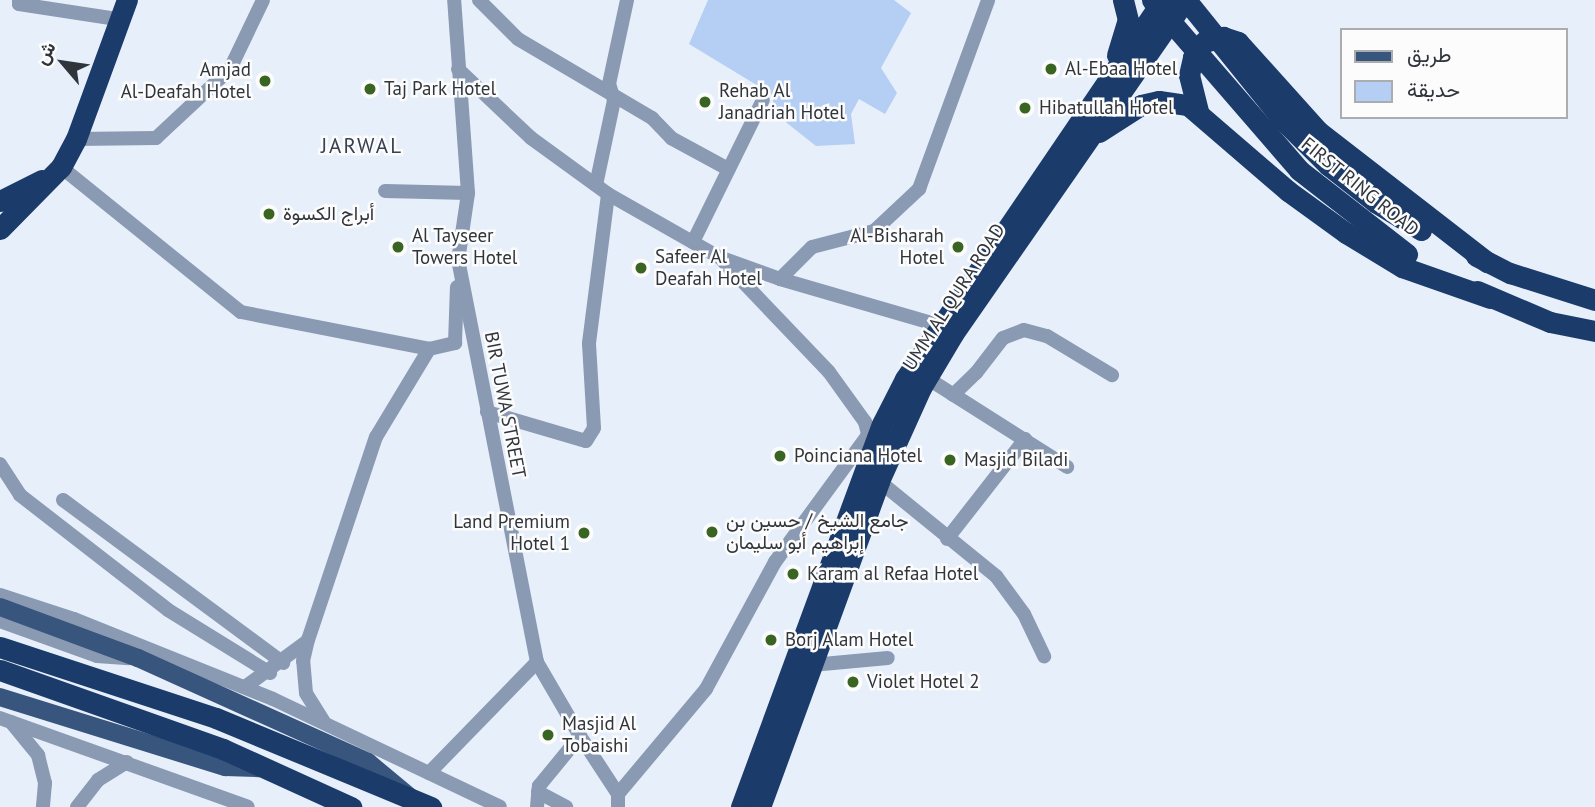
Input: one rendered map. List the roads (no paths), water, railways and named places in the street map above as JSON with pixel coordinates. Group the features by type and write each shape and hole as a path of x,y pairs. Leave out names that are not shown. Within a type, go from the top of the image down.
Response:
{"highway":[{"path":"0,229 61,167 76,139 117,19 127,0"},
{"path":"1079,140 1119,51 1128,20 1123,0"},
{"name":"FIRST RING ROAD","path":"1152,0 1299,170 1405,261 1550,322 1595,331"},
{"name":"UMM AL QURA ROAD","path":"760,807 879,481 927,378 1079,140 1163,0"},
{"name":"UMM AL QURA ROAD","path":"741,807 870,442 938,325 1185,0"},
{"name":"FIRST RING ROAD","path":"1185,0 1276,111 1328,165 1375,202 1421,230 1487,262 1595,300"},
{"path":"1198,111 1189,75 1193,57 1204,42 1223,37 1238,42 1318,131 1487,262"},
{"path":"1079,140 1140,105 1159,101 1198,111 1288,191 1405,261"},
{"path":"0,201 27,190 61,167"},
{"path":"870,442 879,481"},
{"path":"0,647 216,718 431,807"},
{"path":"0,670 132,714 351,807"}],"main road":[{"path":"0,607 138,658 368,762 410,797"},
{"path":"0,697 225,767 264,768"}],"street":[{"path":"19,0 19,4 117,19"},
{"path":"76,139 156,138 230,69 263,0"},
{"name":"BIR TUWA STREET","path":"454,0 468,193 458,261 537,662 618,801"},
{"path":"479,0 518,39 614,100 652,118 671,138 729,169"},
{"path":"487,412 586,440 594,428 589,343 602,190 614,100 609,84 627,0"},
{"path":"780,279 812,247 874,231 919,189 988,0"},
{"path":"458,69 531,138 602,190 719,257 780,279 938,325"},
{"path":"693,242 763,100"},
{"path":"61,167 241,312 429,349 454,343 458,261"},
{"path":"385,191 468,193"},
{"path":"618,801 706,689 775,562 870,442 865,422 829,372 719,257"},
{"path":"953,395 976,373 1003,338 1024,330 1047,336 1112,375"},
{"path":"324,723 306,693 303,661 308,640 376,437 429,349"},
{"path":"927,378 1067,467"},
{"path":"947,538 1024,439"},
{"path":"0,464 31,504 168,610 270,673"},
{"path":"879,481 996,576 1024,614 1044,656"},
{"path":"63,500 283,663"},
{"path":"0,594 245,687 500,807"},
{"path":"0,621 97,656 138,658"},
{"path":"245,687 270,673 308,640"},
{"path":"812,665 888,658"},
{"path":"429,772 537,662"},
{"path":"5,719 248,807"},
{"path":"5,719 38,754 45,783 43,807"},
{"path":"566,807 537,799 580,736"},
{"path":"77,807 98,780 127,762"}],"place":[{"name":"Al-Ebaa Hotel","path":"1051,69"},
{"name":"Amjad Al-Deafah Hotel","path":"265,81"},
{"name":"Taj Park Hotel","path":"370,89"},
{"name":"Rehab Al Janadriah Hotel","path":"705,102"},
{"name":"Hibatullah Hotel","path":"1025,108"},
{"name":"أبراج الكسوة","path":"269,214"},
{"name":"Al Tayseer Towers Hotel","path":"398,247"},
{"name":"Al-Bisharah Hotel","path":"958,247"},
{"name":"Safeer Al Deafah Hotel","path":"641,268"},
{"name":"Poinciana Hotel","path":"780,456"},
{"name":"Masjid Biladi","path":"950,460"},
{"name":"جامع الشيخ / حسين بن إبراهيم أبو سليمان","path":"712,532"},
{"name":"Land Premium Hotel 1","path":"584,533"},
{"name":"Karam al Refaa Hotel","path":"793,574"},
{"name":"Borj Alam Hotel","path":"771,640"},
{"name":"Violet Hotel 2","path":"853,682"},
{"name":"Masjid Al Tobaishi","path":"548,735"}],"district":[{"name":"JARWAL","path":"362,146"}]}
